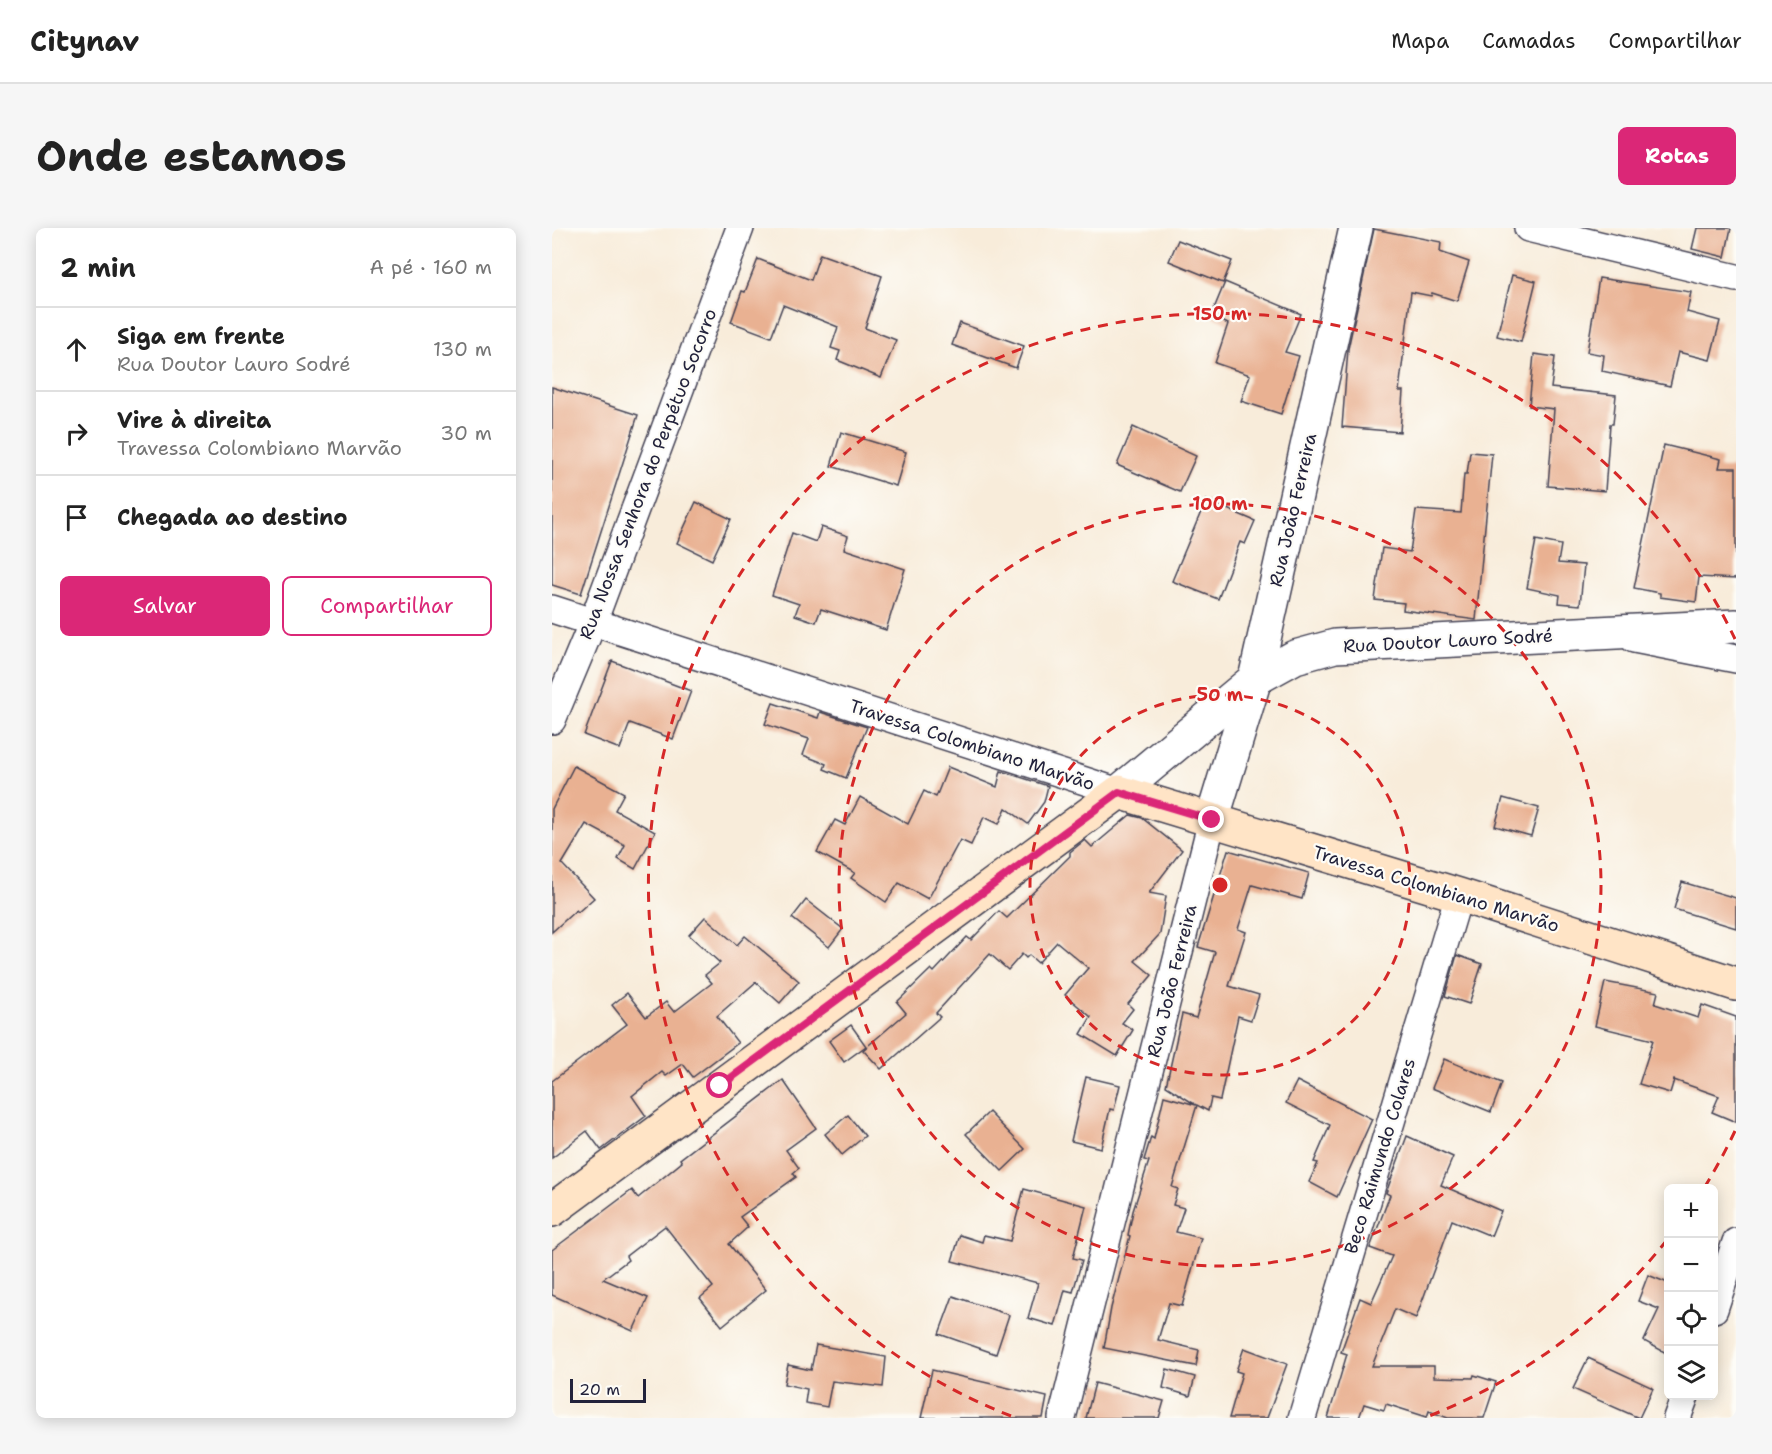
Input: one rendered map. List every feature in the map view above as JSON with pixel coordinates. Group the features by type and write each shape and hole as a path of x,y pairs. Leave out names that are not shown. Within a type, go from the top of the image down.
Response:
{"main road":[{"name":"Travessa Colombiano Marvão","path":"1119,792 1459,895 1736,984"},
{"name":"Rua Doutor Lauro Sodré","path":"552,1210 1119,792"}],"street":[{"name":"Rua Nossa Senhora do Perpétuo Socorro","path":"552,720 593,622 740,228"},
{"name":"Rua João Ferreira","path":"1062,1418 1212,820 1255,679 1356,228"},
{"path":"1528,228 1736,278"},
{"name":"Travessa Colombiano Marvão","path":"552,609 1119,792"},
{"name":"Rua Doutor Lauro Sodré","path":"1119,792 1255,679 1295,657 1335,646 1736,626"},
{"path":"1604,633 1736,659"},
{"name":"Beco Raimundo Colares","path":"1302,1418 1459,895"},
{"path":"1718,1294 1736,1242"},
{"path":"1677,1418 1682,1400"}],"building":[{"path":"1697,228 1731,228 1725,257 1692,249"},
{"path":"1374,229 1441,242 1440,252 1469,262 1457,301 1432,293 1431,296 1411,292 1399,391 1403,391 1400,432 1342,427 1348,349"},
{"path":"1178,240 1232,261 1223,283 1169,261"},
{"path":"820,254 882,276 865,328 896,340 881,378 837,360 840,351 831,348 838,327 783,305 771,337 731,322 742,291 745,292 758,259 811,280"},
{"path":"1512,275 1536,281 1521,342 1497,336"},
{"path":"1599,278 1691,292 1687,312 1720,321 1710,360 1678,352 1670,386 1602,371 1604,355 1587,352"},
{"path":"1225,282 1301,314 1285,352 1299,356 1281,414 1241,401 1250,375 1215,363 1228,324 1211,316"},
{"path":"960,323 1024,346 1016,368 952,345"},
{"path":"1534,354 1555,357 1551,388 1616,395 1613,424 1610,424 1605,491 1548,486 1554,409 1529,406"},
{"path":"552,387 638,415 581,594 552,585"},
{"path":"1133,427 1196,456 1180,492 1117,465"},
{"path":"841,432 906,452 896,486 831,466"},
{"path":"1664,445 1721,459 1719,468 1736,468 1736,579 1699,577 1696,602 1660,597 1660,593 1634,588"},
{"path":"1470,452 1492,454 1476,620 1403,610 1404,603 1375,600 1382,548 1410,552 1416,510 1461,513 1464,474 1467,474"},
{"path":"1206,500 1255,521 1245,544 1240,542 1218,599 1172,581"},
{"path":"696,502 731,519 712,560 677,543"},
{"path":"821,527 848,536 844,549 905,569 886,630 821,609 816,622 795,615 799,604 772,595 792,533 816,542"},
{"path":"1536,540 1561,545 1558,563 1584,565 1580,605 1559,603 1560,595 1527,588"},
{"path":"612,661 691,691 673,739 630,723 620,749 584,735"},
{"path":"773,703 818,718 820,712 867,727 846,778 824,769 826,764 803,755 809,739 765,724"},
{"path":"574,766 624,793 615,810 655,832 635,869 618,859 625,845 586,824 562,864 594,898 578,912 576,910 552,932 552,809"},
{"path":"948,767 997,787 1001,771 1048,786 1044,802 1028,824 1006,808 999,824 984,817 971,845 960,840 928,899 899,883 886,902 851,878 855,873 817,852 835,820 845,825 860,797 908,824 924,791 936,797"},
{"path":"1503,798 1539,808 1531,836 1495,826"},
{"path":"1130,815 1142,818 1182,850 1149,893 1166,896 1160,934 1135,961 1152,975 1128,1004 1133,1009 1122,1023 1133,1030 1117,1056 1081,1034 1091,1017 1065,995 1088,968 1057,942 1038,963 1029,955 1026,958 1022,954 1008,970 990,954 936,1013 940,1017 881,1069 863,1050 906,1013 897,1002 931,969 934,972 967,937 971,940 999,911 1007,918 1070,856 1070,852 1085,840 1092,847"},
{"path":"1228,850 1309,873 1302,899 1252,885 1238,929 1246,932 1229,986 1259,995 1251,1020 1238,1016 1220,1100 1211,1098 1208,1111 1197,1105 1172,1187 1178,1189 1173,1205 1184,1208 1176,1232 1201,1238 1182,1306 1169,1303 1158,1340 1199,1350 1196,1366 1104,1348 1111,1308 1130,1236 1128,1235 1133,1211 1149,1161 1144,1160 1151,1137 1154,1139 1164,1096 1196,1105 1166,1086 1182,1014 1196,1018 1215,952 1198,947"},
{"path":"1682,882 1736,898 1736,928 1674,909"},
{"path":"806,900 843,929 829,947 792,918"},
{"path":"705,917 737,945 745,936 799,981 780,1003 756,982 717,1016 738,1043 693,1077 683,1064 666,1076 662,1072 632,1096 646,1116 601,1150 587,1131 552,1158 552,1081 627,1024 612,1005 627,993 646,1017 666,1002 674,1012 712,983 705,975 720,963 689,935"},
{"path":"1457,955 1482,964 1469,1004 1445,996"},
{"path":"1605,982 1658,992 1655,1004 1698,1018 1702,1005 1736,1017 1736,1122 1712,1112 1719,1096 1674,1080 1670,1093 1639,1084 1653,1040 1595,1026"},
{"path":"851,1025 866,1046 844,1062 829,1041"},
{"path":"1444,1059 1502,1083 1491,1112 1432,1088"},
{"path":"1086,1077 1120,1085 1114,1110 1110,1109 1101,1148 1071,1141"},
{"path":"783,1080 816,1128 786,1150 799,1168 793,1173 796,1177 740,1217 748,1227 729,1244 766,1290 722,1326 700,1298 713,1287 665,1226 626,1256 628,1260 603,1279 648,1298 633,1331 552,1295 552,1250 632,1190 638,1198 682,1162 680,1159"},
{"path":"1297,1081 1372,1119 1337,1197 1309,1182 1318,1163 1314,1162 1330,1125 1286,1103"},
{"path":"989,1112 1025,1149 1002,1171 966,1134"},
{"path":"848,1115 865,1136 842,1155 825,1134"},
{"path":"1407,1136 1453,1157 1441,1185 1501,1211 1491,1236 1452,1220 1416,1318 1395,1309 1372,1366 1434,1366 1434,1377 1473,1378 1474,1375 1496,1382 1484,1418 1448,1418 1429,1411 1427,1417 1386,1404 1384,1410 1364,1404 1359,1418 1328,1418 1347,1354 1341,1352 1360,1298 1371,1303 1392,1256 1370,1248 1390,1195 1386,1193"},
{"path":"1024,1189 1086,1206 1073,1258 1082,1260 1073,1292 1065,1290 1055,1326 1028,1318 1038,1283 952,1261 960,1235 982,1242 984,1235 1010,1241"},
{"path":"1648,1275 1664,1281 1664,1352 1644,1341 1659,1309 1638,1301"},
{"path":"953,1296 1009,1315 996,1354 939,1334"},
{"path":"816,1345 886,1357 883,1387 832,1381 827,1407 805,1403 807,1389 784,1384 788,1365 811,1370"},
{"path":"1244,1348 1287,1364 1267,1418 1229,1418 1242,1373 1236,1371"},
{"path":"1588,1358 1653,1388 1639,1418 1573,1389"},
{"path":"1167,1369 1195,1377 1190,1396 1163,1388"},
{"path":"932,1370 1047,1397 1043,1418 921,1418"},
{"path":"1095,1383 1164,1401 1159,1418 1086,1418"}],"route":[{"path":"720,1086 1119,792 1212,820"}]}
